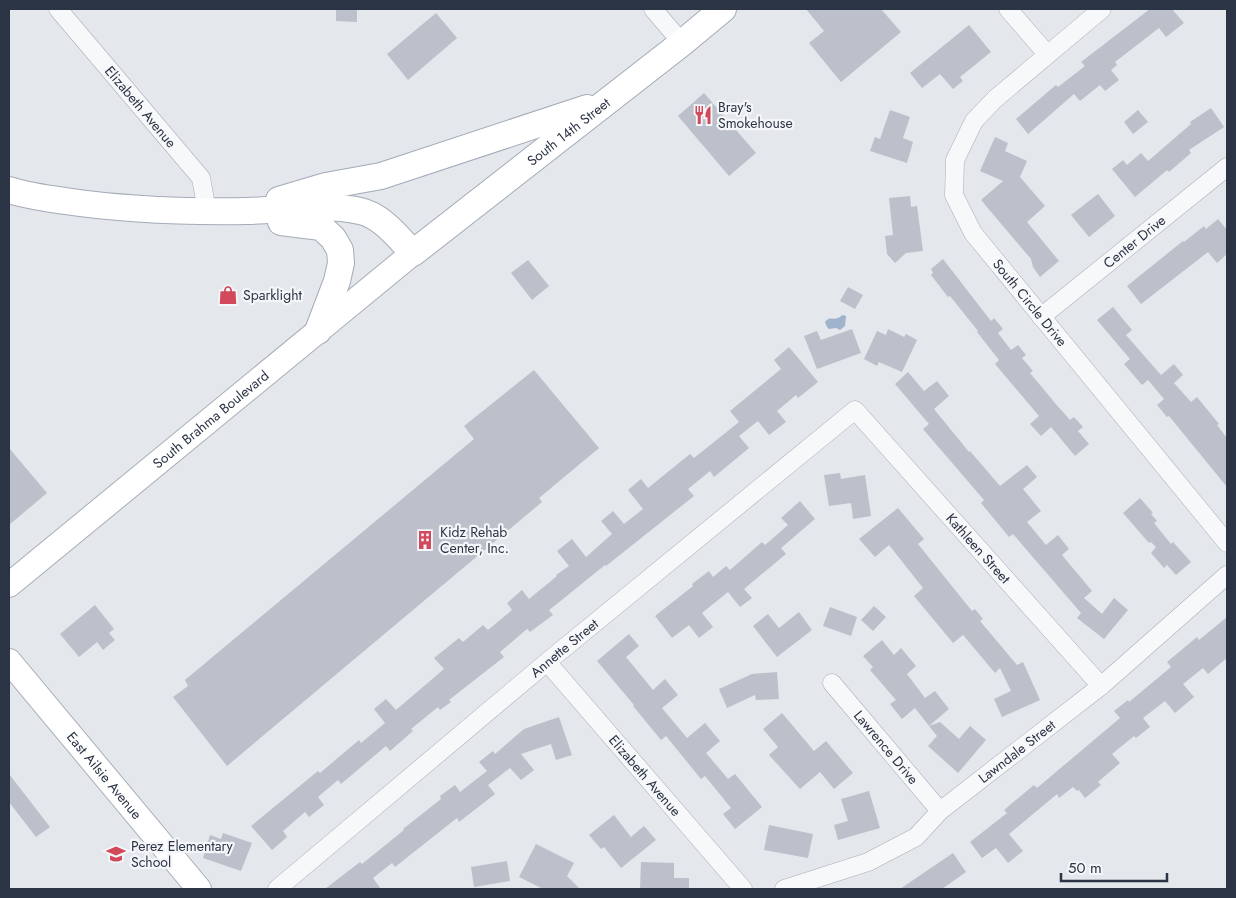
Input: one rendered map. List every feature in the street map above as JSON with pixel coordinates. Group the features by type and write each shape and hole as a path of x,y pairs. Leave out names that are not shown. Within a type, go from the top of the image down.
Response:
{"main road":[{"name":"South 14th Street","path":"413,253 723,9"},
{"path":"245,211 326,186 381,176 607,101"},
{"path":"9,190 20,194 90,204 158,211 245,211 335,207 362,211 386,224 413,253"},
{"path":"245,211 270,221 321,228 333,238 340,250 341,263 337,281 318,331"},
{"name":"South Brahma Boulevard","path":"9,585 413,253"},
{"name":"East Ailsie Avenue","path":"9,661 199,889"}],"street":[{"name":"Elizabeth Avenue","path":"58,9 201,178 207,211"},
{"path":"653,9 682,43"},
{"path":"1008,9 1048,54"},
{"name":"South Circle Drive","path":"1102,9 996,99 974,121 955,160 954,195 973,233 1227,542"},
{"name":"Center Drive","path":"1042,317 1227,167"},
{"name":"Annette Street","path":"277,889 548,662 855,410"},
{"name":"Kathleen Street","path":"855,410 1101,686"},
{"name":"Lawndale Street","path":"784,889 868,862 916,836 940,811 1101,686 1227,575"},
{"name":"Elizabeth Avenue","path":"548,662 743,889"},
{"name":"Lawrence Drive","path":"832,683 940,811"}],"water":[{"path":"843,315 846,316 845,326 840,330 827,327 825,322 828,319 838,318"}],"building":[{"path":"336,9 357,9 357,22 336,21"},
{"path":"806,9 881,9 901,32 841,82 809,43 824,31"},
{"path":"1150,9 1172,9 1184,23 1166,37 1159,28 1115,62 1117,65 1111,70 1119,80 1105,91 1100,85 1080,101 1074,94 1028,134 1016,119 1056,85 1058,87 1085,66 1081,62"},
{"path":"436,13 457,38 408,80 387,54"},
{"path":"969,25 991,52 960,77 963,81 953,89 940,74 922,88 910,73"},
{"path":"704,93 756,153 729,176 678,116"},
{"path":"1211,108 1224,127 1189,150 1191,153 1135,197 1112,169 1123,160 1127,165 1141,153 1148,161 1191,124 1190,122"},
{"path":"890,110 910,117 903,138 913,142 907,163 870,151 875,137 880,139"},
{"path":"1138,110 1148,122 1133,134 1124,122"},
{"path":"995,137 1008,143 1005,151 1027,161 1020,177 1045,206 1027,222 1059,261 1040,277 1033,267 1031,259 981,200 1003,181 980,171"},
{"path":"1098,194 1115,216 1089,237 1071,215"},
{"path":"910,196 911,207 917,206 923,251 906,253 895,263 887,254 885,236 893,235 889,198"},
{"path":"1218,219 1227,230 1227,254 1217,263 1208,252 1141,304 1127,286 1183,241 1204,226 1206,229"},
{"path":"943,259 991,321 994,318 1003,329 998,333 1011,350 1018,345 1026,355 1022,358 1033,371 1030,373 1055,403 1070,420 1074,417 1083,427 1078,431 1089,444 1075,456 1051,427 1041,436 1030,424 1039,416 995,364 999,360 950,296 948,297 931,275 933,273 931,269"},
{"path":"528,260 549,286 532,300 511,273"},
{"path":"848,287 863,295 855,309 840,301"},
{"path":"1113,307 1132,330 1126,335 1161,375 1174,364 1183,375 1174,383 1191,402 1197,397 1219,424 1217,425 1227,438 1227,487 1169,416 1167,417 1157,405 1164,399 1148,380 1142,385 1124,364 1130,359 1097,320"},
{"path":"852,329 861,353 817,369 804,336 817,331 821,340"},
{"path":"888,329 904,337 906,334 917,340 902,372 879,362 877,366 864,359 877,331 886,335"},
{"path":"789,347 818,382 798,398 796,395 777,411 786,422 769,435 758,421 739,436 749,448 714,477 710,471 688,489 694,496 549,610 553,615 530,632 527,629 500,652 504,657 449,700 451,702 440,710 438,707 411,729 413,731 390,751 386,746 341,784 338,780 318,797 324,805 309,817 305,812 283,831 287,837 272,850 251,826 318,771 320,773 359,740 361,743 385,723 374,709 386,699 396,710 444,669 434,658 459,638 463,642 483,625 488,630 512,610 507,603 522,590 529,599 569,566 557,551 572,539 586,557 612,534 601,521 613,511 624,524 643,509 628,490 641,479 648,488 690,454 694,458 739,422 730,411 781,369 774,360"},
{"name":"Kidz Rehab Center, Inc.","path":"534,370 599,448 539,498 542,502 227,766 173,697 188,686 185,680 474,439 464,426"},
{"path":"908,372 924,391 937,381 949,396 934,409 1000,486 1027,465 1037,477 1023,489 1041,511 1027,522 1046,545 1058,535 1069,549 1062,555 1092,591 1084,598 1102,614 1114,598 1128,610 1104,639 1077,618 1081,613 1013,534 1009,537 981,503 984,500 923,429 929,424 895,384"},
{"path":"9,448 47,493 9,525"},
{"path":"840,473 841,479 865,475 871,516 853,519 851,503 829,506 824,475"},
{"path":"1140,498 1153,513 1151,514 1157,521 1154,523 1171,544 1173,542 1191,562 1176,575 1167,565 1164,568 1151,553 1156,547 1151,542 1149,543 1123,513"},
{"path":"800,501 815,519 781,548 786,554 744,589 752,598 740,607 728,592 702,613 713,627 699,638 689,625 672,638 655,616 709,571 713,577 726,566 730,570 762,542 765,545 788,525 781,518"},
{"path":"898,508 924,539 918,544 972,611 975,609 983,619 980,621 1017,665 1023,662 1040,700 1002,717 994,699 1011,691 1000,668 995,673 963,635 953,643 914,596 923,588 889,545 875,557 859,539"},
{"path":"95,605 114,629 109,633 115,640 103,650 97,642 79,657 60,634"},
{"path":"874,606 886,617 873,631 861,620"},
{"path":"830,607 857,617 851,636 823,626"},
{"path":"799,612 812,630 777,657 753,626 768,614 779,628"},
{"path":"1227,617 1227,658 1208,674 1203,668 1183,684 1194,697 1175,713 1165,701 1143,718 1150,727 1136,738 1134,736 1112,754 1120,763 1098,782 1101,785 1085,798 1079,790 1077,791 1073,787 1059,798 1057,794 1009,834 1023,851 1008,863 996,848 982,858 970,842 1007,813 1004,810 1034,785 1037,788 1120,718 1114,711 1128,700 1129,702 1171,667 1167,662 1197,637 1199,640"},
{"path":"629,634 639,646 626,657 653,690 665,679 678,695 662,708 687,738 705,723 720,741 706,753 728,779 735,774 762,807 735,829 723,814 731,808 705,776 701,779 666,736 661,740 597,661"},
{"path":"882,640 894,655 901,648 916,666 907,674 925,698 935,691 949,709 929,726 915,708 902,719 890,704 896,700 870,670 873,667 863,656"},
{"path":"777,672 779,699 756,700 755,695 727,708 719,689 752,674"},
{"path":"782,713 814,751 826,741 853,773 834,789 820,772 800,789 769,755 778,747 763,729"},
{"path":"559,717 572,755 556,760 551,744 521,754 534,770 521,780 510,768 488,785 495,794 459,822 457,818 395,867 392,863 373,878 381,889 325,889 360,862 362,864 441,799 440,796 455,785 460,792 487,771 479,762 493,751 495,754 524,729"},
{"path":"940,722 959,739 970,726 986,740 958,773 928,746 937,736 929,726"},
{"path":"9,774 50,827 36,837 9,802"},
{"path":"869,791 880,828 838,840 834,825 848,821 841,799"},
{"path":"614,815 631,837 644,826 656,840 621,868 604,847 601,849 589,835"},
{"path":"769,825 813,834 808,858 764,850"},
{"path":"223,833 252,843 241,871 203,858 210,835 221,839"},
{"path":"536,844 574,863 567,876 580,889 543,889 519,877"},
{"path":"953,853 966,872 942,889 900,889"},
{"path":"507,861 510,881 474,887 471,867"},
{"path":"641,862 674,863 674,878 689,878 689,889 640,889"}],"place":[{"name":"Bray's Smokehouse","path":"703,115"},
{"name":"Sparklight","path":"228,295"},
{"name":"Kidz Rehab Center, Inc.","path":"425,540"},
{"name":"Perez Elementary School","path":"116,854"}]}
